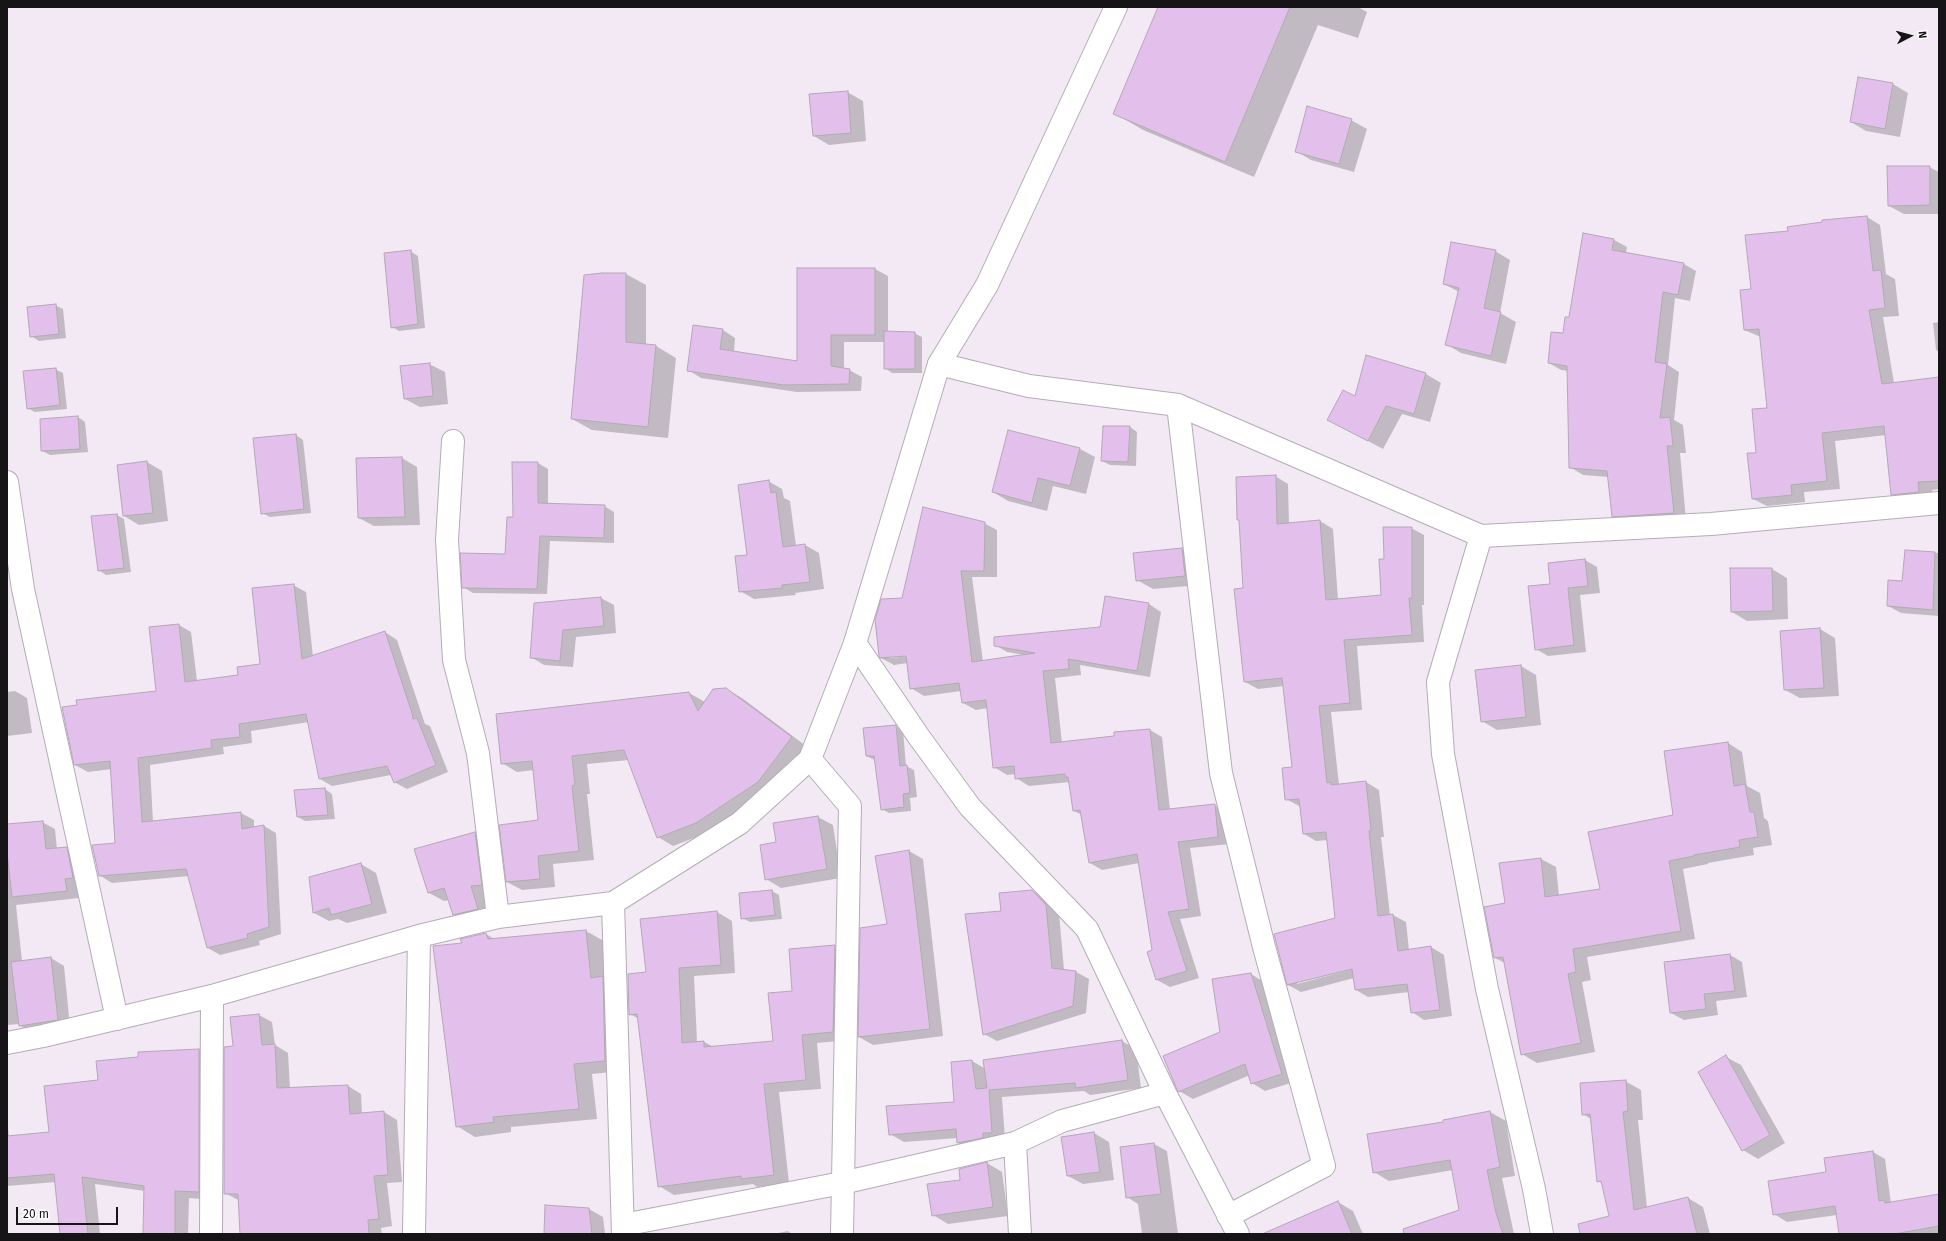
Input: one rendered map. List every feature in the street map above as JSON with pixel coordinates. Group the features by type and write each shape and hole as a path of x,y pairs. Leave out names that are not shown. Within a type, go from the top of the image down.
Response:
{"street":[{"path":"7,1043 212,996 419,936 498,917 613,902 740,823 810,759 855,643 939,364 987,285 1116,7"},
{"path":"939,364 1029,386 1178,406 1481,536 1711,524 1939,503"},
{"path":"855,643 919,737 970,807 1087,929 1165,1093 1233,1225 1324,1166 1264,947 1221,773 1178,406"},
{"path":"453,441 447,540 454,660 478,753 498,917"},
{"path":"7,482 24,589 117,1019"},
{"path":"1481,536 1438,682 1443,754 1487,989 1534,1189 1542,1234"},
{"path":"810,759 850,806 842,1234"},
{"path":"613,902 623,1230 842,1183 1015,1143 1062,1122 1165,1093"},
{"path":"414,1234 419,936"},
{"path":"211,1234 212,996"},
{"path":"1015,1143 1020,1234"}],"building":[{"path":"1158,7 1290,7 1225,162 1113,114"},
{"path":"1858,77 1893,83 1885,129 1850,122"},
{"path":"848,91 851,133 813,136 809,94"},
{"path":"1307,106 1352,119 1339,164 1295,152"},
{"path":"1887,166 1930,166 1930,205 1888,206"},
{"path":"1867,216 1873,271 1881,270 1885,308 1869,310 1882,384 1939,377 1939,481 1918,482 1919,492 1891,495 1884,426 1822,433 1827,481 1791,485 1792,495 1752,499 1747,453 1756,453 1752,409 1767,408 1759,329 1744,330 1740,290 1751,289 1745,235 1788,231 1787,227 1822,222 1822,220"},
{"path":"1583,233 1614,239 1612,250 1684,263 1678,295 1663,292 1655,362 1667,364 1660,418 1670,417 1673,446 1667,446 1674,513 1612,517 1607,471 1569,468 1567,366 1548,363 1551,332 1563,333 1565,317 1569,317"},
{"path":"1451,242 1496,250 1484,308 1501,312 1491,356 1445,345 1459,288 1443,284"},
{"path":"411,250 418,324 391,328 384,253"},
{"path":"797,268 875,268 875,335 831,335 831,366 850,369 849,384 784,385 687,371 693,325 723,329 720,349 797,361"},
{"path":"626,273 626,342 656,345 648,427 571,419 584,275"},
{"path":"56,304 59,334 30,337 27,307"},
{"path":"884,331 915,332 915,369 884,369"},
{"path":"1366,355 1426,373 1414,414 1386,406 1368,441 1327,420 1343,390 1355,396"},
{"path":"430,363 433,396 404,399 400,366"},
{"path":"56,368 60,405 27,409 23,371"},
{"path":"78,416 80,449 41,451 40,419"},
{"path":"1103,426 1130,426 1128,462 1101,461"},
{"path":"1008,430 1080,448 1070,486 1038,478 1032,503 992,492"},
{"path":"296,434 304,509 261,514 253,438"},
{"path":"402,457 405,517 358,518 356,458"},
{"path":"147,461 153,513 123,516 117,465"},
{"path":"512,462 538,462 538,503 605,505 604,538 540,536 537,589 462,588 460,553 505,554 507,517 513,517"},
{"path":"1276,475 1277,524 1320,520 1326,600 1381,595 1379,559 1384,559 1383,527 1412,527 1412,598 1409,598 1412,635 1344,640 1350,703 1319,706 1327,783 1331,782 1331,785 1366,781 1371,830 1369,831 1378,916 1393,914 1398,951 1431,946 1440,1010 1411,1013 1407,984 1355,990 1352,969 1287,985 1274,934 1335,918 1326,832 1303,834 1299,799 1285,800 1282,768 1292,767 1282,678 1244,682 1234,589 1243,588 1239,520 1237,520 1236,477"},
{"path":"769,480 771,493 776,492 783,547 805,544 810,582 782,585 782,588 739,592 735,556 747,555 738,485"},
{"path":"923,507 985,522 984,571 961,571 972,662 1035,653 994,646 994,637 1100,627 1105,596 1149,603 1137,671 1068,659 1069,669 1043,671 1051,743 1114,736 1114,732 1150,729 1159,810 1215,804 1218,837 1178,842 1189,909 1168,912 1187,971 1156,980 1147,952 1152,950 1137,854 1089,863 1080,810 1073,811 1068,777 1065,777 1065,774 1015,779 1014,766 993,768 986,700 962,703 959,683 910,689 906,656 880,658 875,620 881,599 902,598"},
{"path":"117,514 124,568 98,571 91,516"},
{"path":"1182,548 1185,576 1136,581 1133,553"},
{"path":"1905,550 1935,552 1933,610 1887,606 1888,580 1902,581"},
{"path":"1585,559 1588,586 1568,588 1574,645 1535,650 1528,586 1550,584 1548,563"},
{"path":"1730,568 1772,568 1773,611 1731,612"},
{"path":"294,584 302,659 385,631 413,719 417,718 436,765 394,783 387,766 319,779 306,714 239,724 240,737 211,740 212,748 138,758 142,822 241,812 242,829 264,825 269,927 247,934 248,938 207,948 186,869 99,876 92,845 115,843 110,761 74,765 62,707 77,705 76,700 156,691 149,627 179,624 185,682 238,675 237,667 260,664 252,588"},
{"path":"601,597 604,626 563,630 560,661 530,658 534,603"},
{"path":"1820,628 1824,688 1784,690 1780,631"},
{"path":"1521,665 1526,717 1481,722 1475,670"},
{"path":"726,688 792,737 758,782 696,823 657,838 624,750 572,756 575,785 572,786 579,851 538,856 540,879 506,882 499,825 538,820 532,761 501,764 496,714 689,692 698,711 713,689"},
{"path":"896,725 900,766 907,765 910,793 903,794 904,807 881,810 874,756 866,756 863,728"},
{"path":"1728,742 1734,786 1745,784 1750,812 1754,812 1758,837 1739,840 1740,847 1669,861 1681,931 1573,949 1576,972 1568,974 1581,1043 1521,1055 1503,957 1494,958 1484,907 1505,903 1499,863 1541,858 1545,897 1600,889 1588,832 1673,815 1664,751"},
{"path":"325,788 328,815 297,817 294,790"},
{"path":"818,816 827,869 765,880 760,845 776,842 773,823"},
{"path":"43,821 46,849 67,847 73,878 65,879 67,891 12,897 7,852 7,824"},
{"path":"475,832 482,885 471,886 478,909 453,915 444,888 428,893 414,849"},
{"path":"909,850 930,1029 858,1037 860,928 887,924 875,856"},
{"path":"361,863 372,904 331,915 329,908 313,913 309,877"},
{"path":"772,890 775,915 741,919 739,893"},
{"path":"1032,890 1046,905 1052,968 1076,971 1073,1006 983,1035 965,914 1001,911 999,893"},
{"path":"717,911 721,965 679,968 682,1043 704,1041 704,1047 773,1041 768,993 792,991 789,949 835,945 833,1032 802,1035 806,1080 764,1084 774,1175 741,1179 741,1176 658,1187 637,1014 629,1015 628,974 646,972 640,919"},
{"path":"586,930 591,978 603,976 605,1061 574,1064 579,1109 493,1117 494,1122 456,1127 433,946 462,943 460,939 486,933 488,939"},
{"path":"1730,954 1735,991 1704,994 1706,1009 1670,1013 1664,962"},
{"path":"51,957 58,1020 19,1026 11,962"},
{"path":"1251,973 1282,1074 1251,1084 1245,1064 1178,1092 1163,1056 1220,1032 1212,979"},
{"path":"259,1014 262,1045 275,1044 277,1088 348,1085 350,1114 384,1111 388,1175 374,1176 379,1219 368,1220 369,1234 240,1234 238,1194 224,1194 224,1047 233,1046 230,1017"},
{"path":"1122,1040 1128,1080 1076,1088 1075,1083 989,1090 992,1133 983,1133 983,1138 957,1143 956,1129 889,1135 886,1106 954,1102 951,1062 972,1060 976,1089 987,1088 983,1060"},
{"path":"199,1049 199,1192 175,1191 175,1234 143,1234 144,1186 82,1177 88,1234 60,1234 54,1174 7,1178 7,1136 49,1132 44,1086 98,1080 96,1061 138,1057 138,1052"},
{"path":"1726,1055 1770,1135 1742,1151 1698,1072"},
{"path":"1626,1080 1628,1111 1623,1112 1634,1210 1688,1197 1697,1234 1580,1234 1578,1224 1609,1216 1601,1181 1597,1182 1590,1114 1582,1115 1580,1083"},
{"path":"1490,1111 1500,1167 1487,1170 1496,1213 1503,1234 1404,1234 1403,1229 1459,1210 1450,1160 1373,1173 1367,1134 1443,1122 1443,1120"},
{"path":"1094,1132 1100,1172 1067,1176 1061,1137"},
{"path":"1154,1143 1161,1194 1126,1198 1120,1147"},
{"path":"1873,1151 1879,1201 1884,1200 1885,1203 1939,1194 1939,1226 1894,1234 1839,1234 1835,1206 1773,1215 1768,1181 1826,1172 1824,1158"},
{"path":"987,1162 993,1207 932,1216 927,1184 960,1180 959,1169"},
{"path":"1338,1201 1352,1234 1262,1234"},
{"path":"545,1205 589,1208 592,1234 544,1234"}]}
